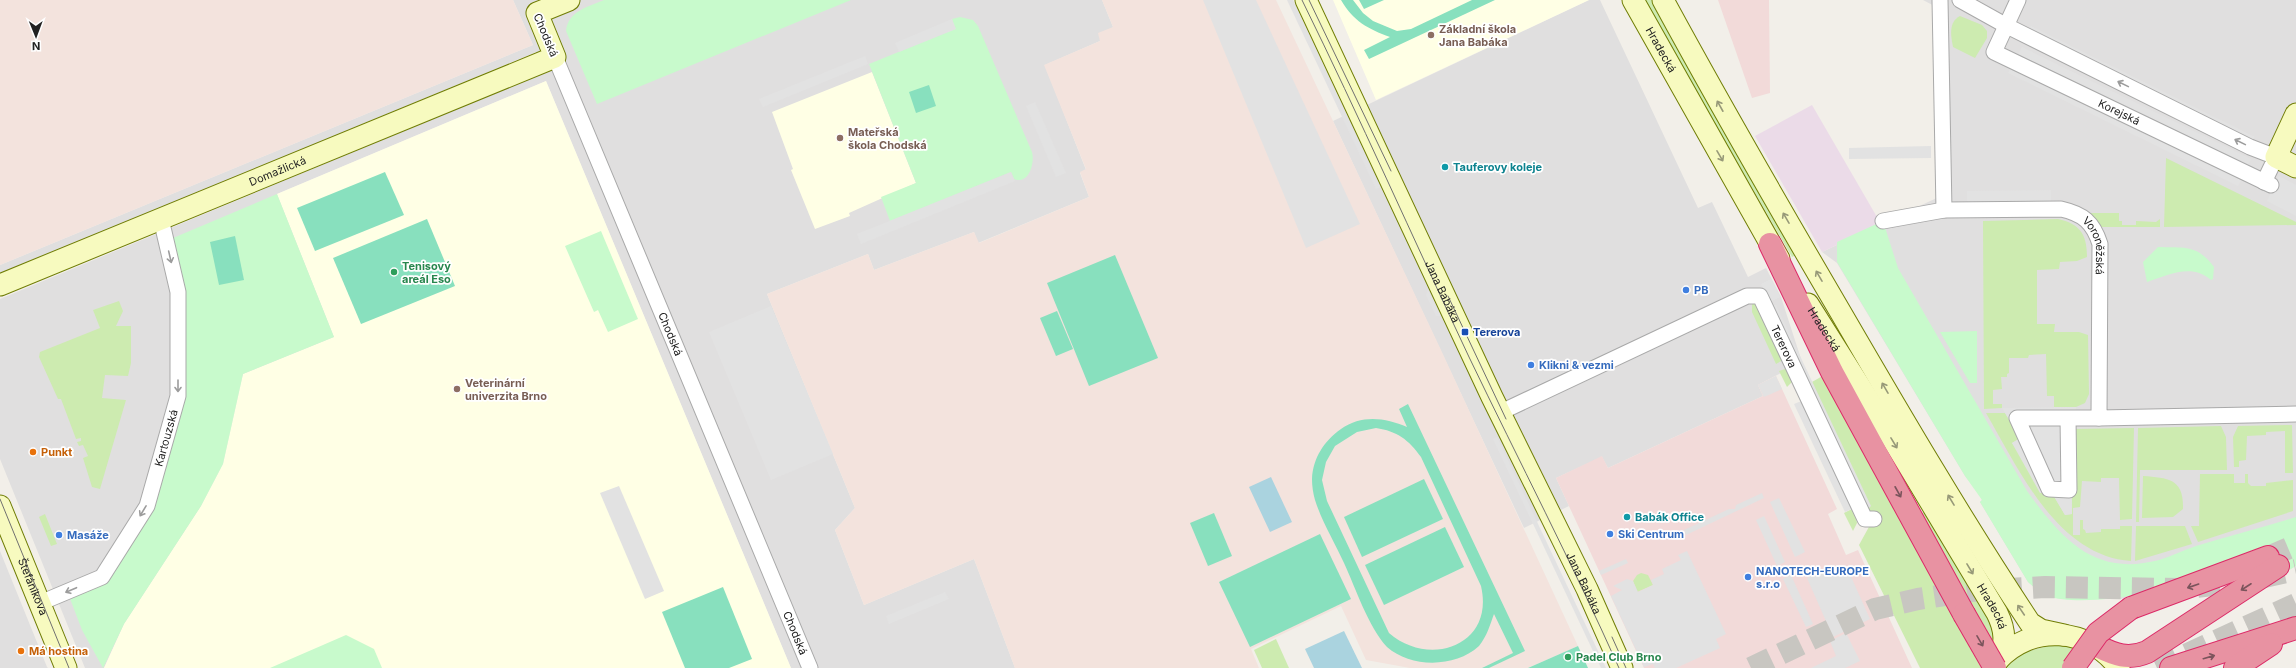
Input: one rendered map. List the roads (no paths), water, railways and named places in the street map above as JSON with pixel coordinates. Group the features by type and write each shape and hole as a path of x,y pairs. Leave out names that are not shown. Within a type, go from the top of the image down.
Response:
{"highway":[{"path":"1770,244 1832,372 1964,614 1995,665"},
{"path":"2073,668 2098,633 2130,608 2273,561 2147,652 2125,657 2111,654 2097,646"},
{"path":"2171,668 2296,629"},
{"path":"2235,668 2296,629"}],"street":[{"path":"534,7 569,0"},
{"name":"Jana Babáka","path":"1306,0 1499,413 1554,519 1622,668"},
{"name":"Hradecká","path":"1633,0 1770,244 1880,418 1997,613 2003,627 2004,639 2003,649 1995,665"},
{"name":"Hradecká","path":"1663,0 1727,118 1904,422 1986,557 2030,623 2041,630 2064,635"},
{"path":"1940,0 1944,210"},
{"path":"1960,0 2005,25 2250,147 2276,156 2296,167"},
{"path":"2005,25 2018,0"},
{"name":"Chodská","path":"534,7 810,668"},
{"name":"Korejská","path":"2005,25 1994,52 2018,64 2267,184 2276,156"},
{"name":"Domažlická","path":"0,285 555,57"},
{"path":"2276,156 2296,114"},
{"name":"Voroněžská","path":"1883,221 1944,210 2061,209 2078,213 2096,230 2100,244 2099,418"},
{"name":"Kartouzská","path":"40,603 102,577 147,506 178,396 178,292 161,219"},
{"name":"Tererova","path":"1499,413 1747,296 1760,296 1865,519 1874,519"},
{"path":"2068,418 2069,490 2049,489 2017,418 2296,414"},
{"name":"Štefánikova","path":"0,506 66,668"},
{"path":"1995,665 2013,647 2027,640 2042,635 2064,635 2080,638 2097,646 2119,668"}],"water":[{"path":"1271,477 1292,522 1270,532 1249,487"},
{"path":"1344,631 1362,668 1314,668 1305,649"}],"tunnel":[{"path":"2268,557 2296,545"},
{"path":"1751,668 1875,609 1918,599 1971,591 2045,587 2179,589 2241,582 2296,570"},
{"path":"2157,668 2296,604"}],"tram line":[{"path":"1302,0 1366,133 1469,357 1564,551 1619,668"},
{"path":"1309,0 1391,171"},
{"path":"1448,296 1506,419"},
{"path":"0,499 69,668"},
{"path":"1612,637 1626,668"}],"place":[{"name":"Základní škola Jana Babáka","path":"1431,35"},
{"name":"Mateřská škola Chodská","path":"840,138"},
{"name":"Tauferovy koleje","path":"1445,167"},
{"name":"Tenisový areál Eso","path":"394,272"},
{"name":"PB","path":"1686,290"},
{"name":"Tererova","path":"1465,332"},
{"name":"Klikni & vezmi","path":"1531,365"},
{"name":"Veterinární univerzita Brno","path":"457,389"},
{"name":"Punkt","path":"33,452"},
{"name":"Babák Office","path":"1627,517"},
{"name":"Ski Centrum","path":"1610,534"},
{"name":"Masáže","path":"59,535"},
{"name":"NANOTECH-EUROPE s.r.o","path":"1748,577"},
{"name":"Má hostina","path":"21,651"},
{"name":"Padel Club Brno","path":"1568,657"}]}
